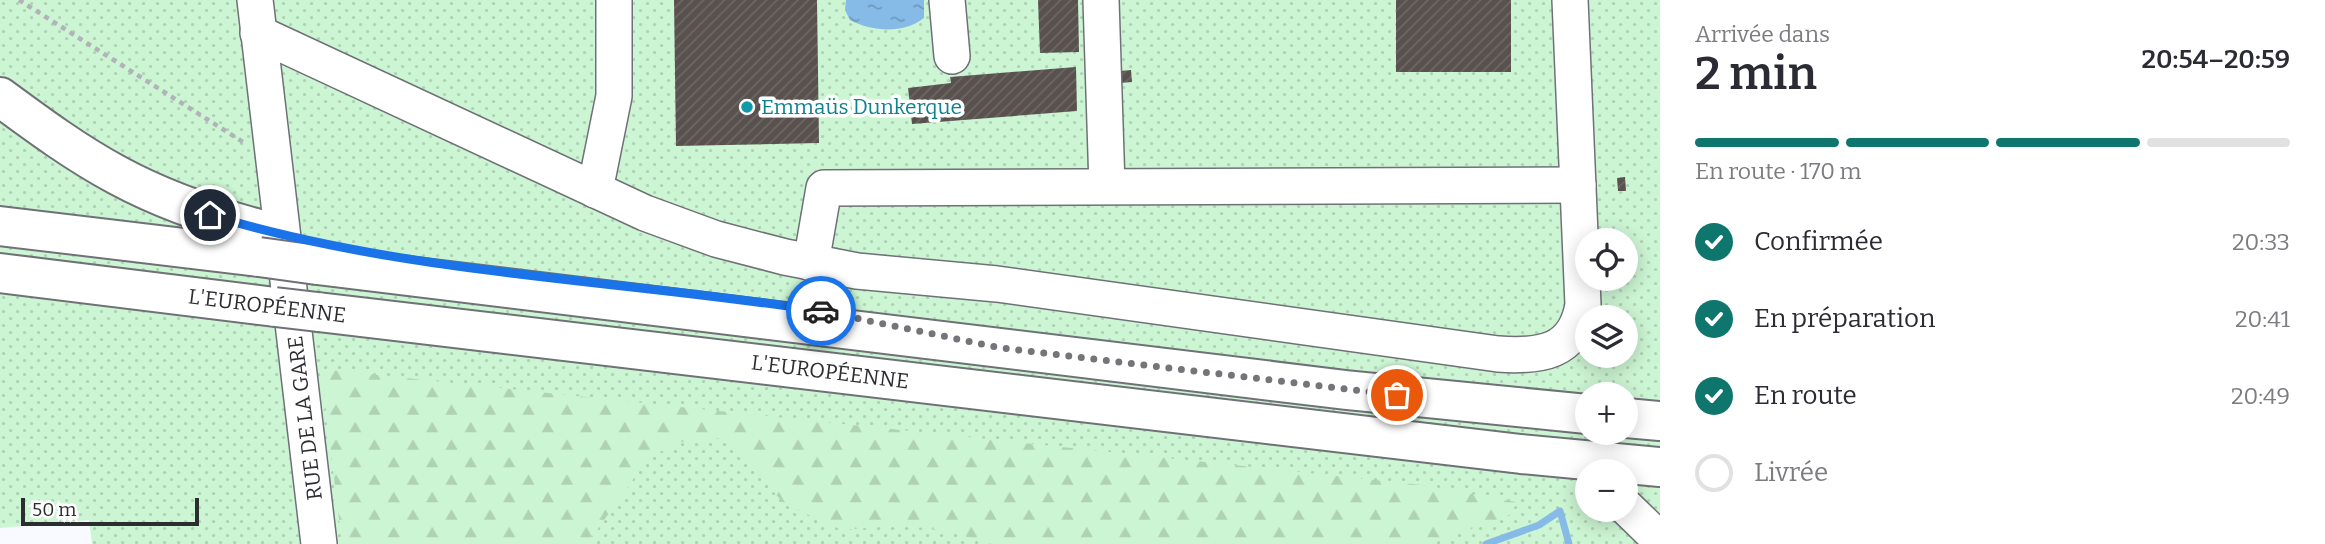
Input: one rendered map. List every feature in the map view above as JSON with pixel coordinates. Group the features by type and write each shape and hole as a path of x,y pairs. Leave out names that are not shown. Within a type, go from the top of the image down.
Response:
{"highway":[{"path":"0,97 73,149 136,185 261,244"},
{"path":"0,226 261,244 317,254 1001,348 1346,390 1575,413"},
{"name":"L'EUROPÉENNE","path":"0,273 1521,454 1660,467"},
{"path":"0,292 82,302 118,288"},
{"path":"1638,419 1660,421"},
{"path":"1521,454 1552,478 1575,483"}],"street":[{"path":"595,190 614,96 614,0"},
{"path":"947,0 952,57"},
{"path":"1101,0 1107,186"},
{"path":"256,17 645,213 696,232 811,263 857,271 997,284 1484,352 1525,355 1549,351 1574,333 1579,324 1584,292 1570,0"},
{"name":"RUE DE LA GARE","path":"256,17 319,544"},
{"path":"811,263 824,188 1578,185"},
{"path":"1638,505 1660,513"},
{"path":"1638,519 1660,540"}],"path":[{"path":"19,0 275,162"}],"green space":[{"path":"0,0 1660,0 1660,544 92,544 89,520 0,528"},
{"path":"321,369 1423,485 1516,502 1512,514 1431,544 992,544 950,532 904,525 842,530 784,504 745,457 722,438 681,442 649,457 587,544 342,544"}],"water":[{"path":"846,0 924,0 924,18 897,29 868,27 850,20 845,10"}],"building":[{"name":"Emmaüs Dunkerque","path":"674,0 817,0 819,143 676,146"},
{"path":"1038,0 1078,0 1079,52 1040,53"},
{"path":"1396,0 1511,0 1511,72 1396,72"},
{"path":"1076,67 1077,111 912,124 908,88 951,83 950,77"},
{"path":"1131,70 1132,82 1120,83 1120,71"},
{"path":"1625,177 1626,191 1618,191 1617,178"}],"waterway":[{"path":"1486,544 1539,525 1560,511 1569,544"}],"way so far":[{"path":"821,311 1001,348 1397,395"}],"place":[{"name":"Emmaüs Dunkerque","path":"747,107"}],"route":[{"path":"210,215 334,246 464,266 821,311"}]}
